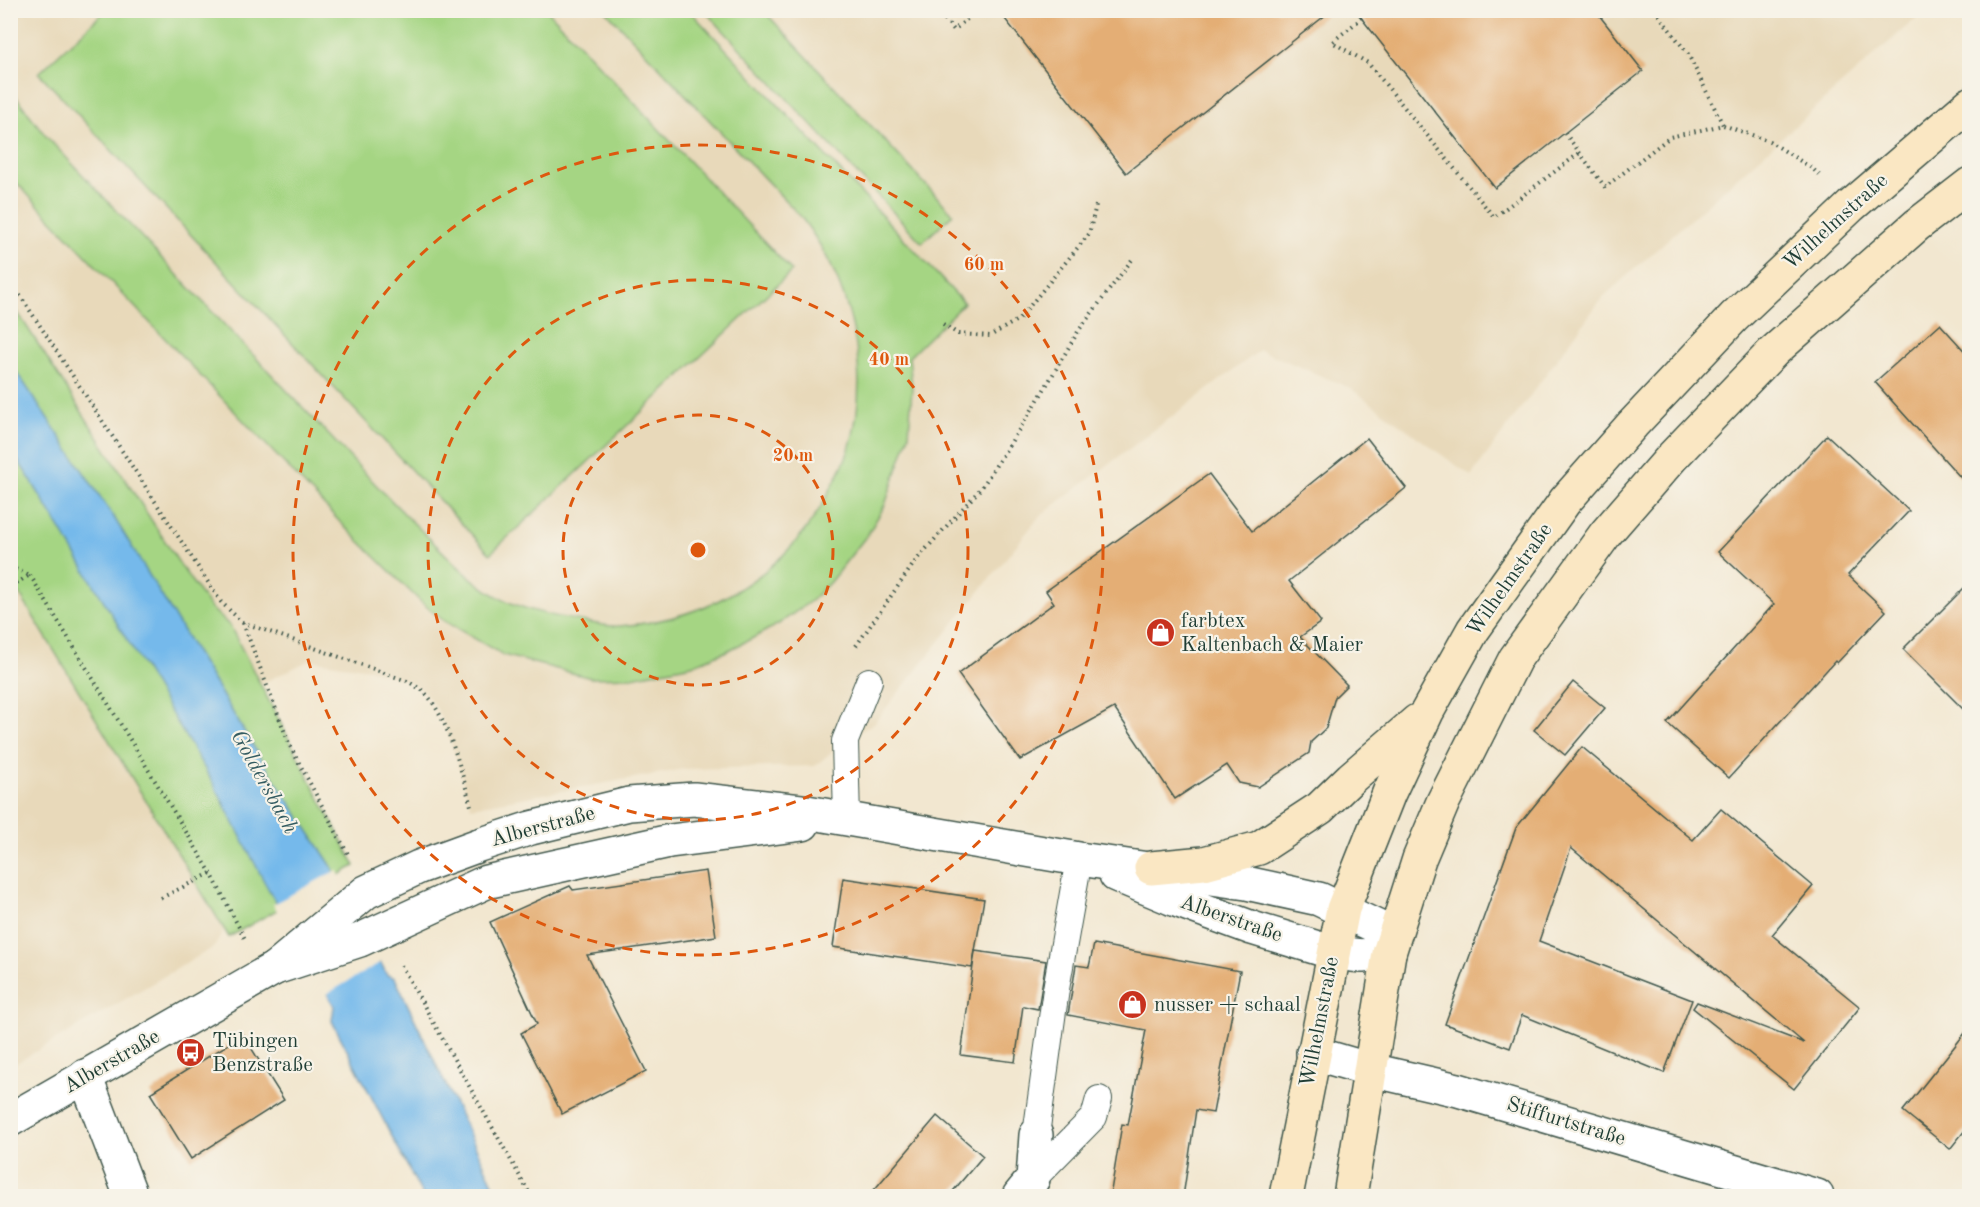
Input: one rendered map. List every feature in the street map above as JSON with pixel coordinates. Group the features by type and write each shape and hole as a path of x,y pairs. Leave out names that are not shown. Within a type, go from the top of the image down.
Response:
{"main road":[{"name":"Wilhelmstraße","path":"1286,1197 1343,909 1389,793 1427,712 1473,630 1565,501 1734,316 1851,206 1970,104"},
{"path":"1350,1197 1391,944 1419,859 1443,802 1515,659 1606,533 1673,456 1773,352 1917,225 1970,184"},
{"path":"1152,868 1204,862 1259,848 1320,808 1427,712"}],"street":[{"name":"Alberstraße","path":"10,1120 269,971 363,894 419,867 479,845 531,828 629,804 694,799 801,811 1079,859 1246,883 1319,899 1343,909 1391,944"},
{"name":"Alberstraße","path":"269,971 370,935 486,882 670,841 847,819"},
{"name":"Alberstraße","path":"1079,859 1171,898 1252,928 1334,953 1362,956 1391,944"},
{"name":"Stiffurtstraße","path":"1313,1053 1371,1070 1458,1090 1817,1197"},
{"path":"85,1076 131,1197"},
{"path":"1026,1188 1036,1135"}],"lane":[{"path":"847,819 845,741 868,681"},
{"path":"1036,1135 1056,989 1079,859"},
{"path":"1026,1188 1094,1117 1099,1099"}],"path":[{"path":"937,10 954,30 978,10"},
{"path":"1655,10 1688,54 1723,125"},
{"path":"1367,14 1332,42 1368,63 1494,217 1581,153"},
{"path":"1565,133 1605,187 1670,137 1723,125 1769,141 1813,169"},
{"path":"943,324 958,334 990,336 1019,319 1089,234 1095,205"},
{"path":"852,652 917,559 982,487 1035,405 1079,330 1134,257"},
{"path":"10,280 47,333 221,602 242,622 407,681 422,690 436,707 451,742 471,807 479,845"},
{"path":"10,567 30,575 212,873 269,971"},
{"path":"10,587 30,575"},
{"path":"242,622 290,746 355,866 363,894"},
{"path":"161,898 212,873"},
{"path":"370,935 531,1197"}],"shaded area":[{"path":"10,11 1924,11 1602,298 1471,476 1350,388 1260,350 1039,517 874,723 845,741 815,766 684,769 471,807 451,742 436,707 422,690 407,681 370,669 310,660 240,694 227,925 214,947 11,1066"}],"green space":[{"path":"106,10 548,11 792,271 490,554 39,73"},
{"path":"606,11 690,11 964,303 909,357 912,387 909,435 885,505 868,534 830,582 812,600 780,623 727,651 692,665 632,677 591,678 503,655 444,621 421,602 339,521 11,177 10,85 45,135 376,485 466,574 504,600 524,608 566,618 620,626 687,613 717,601 745,585 771,566 795,543 815,516 846,459 856,419 859,389 858,358 853,328 844,298 833,270 801,217"},
{"path":"705,11 764,11 953,214 922,243"},
{"path":"11,302 181,566 209,606 230,626 355,866 229,937 11,580"}],"water":[{"name":"Goldersbach","path":"10,362 115,519 258,754 331,865 387,975 395,978 499,1196 423,1196 332,1021 334,1006 265,883 211,779 11,450"}],"pier":[{"path":"337,870 383,961 325,995 273,904"}],"building":[{"path":"998,10 1332,10 1126,173"},
{"path":"1355,10 1595,10 1643,71 1495,188"},
{"path":"1940,324 1970,357 1970,488 1875,382"},
{"path":"1827,435 1909,511 1848,575 1886,611 1837,663 1835,661 1729,778 1667,723 1774,604 1718,552"},
{"name":"farbtex Kaltenbach & Maier","path":"1367,438 1406,488 1289,581 1321,622 1300,637 1347,685 1335,697 1326,728 1311,742 1309,753 1258,787 1239,783 1227,765 1175,799 1114,708 1020,760 958,674 1054,603 1046,591 1209,474 1252,531"},
{"path":"1970,582 1970,716 1903,649"},
{"path":"1573,682 1605,708 1565,755 1534,730"},
{"path":"1582,747 1693,840 1721,809 1813,886 1772,935 1860,1007 1794,1089 1693,1008 1697,1002 1804,1043 1571,848 1539,941 1692,1000 1664,1073 1522,1015 1510,1048 1445,1024 1516,828"},
{"path":"706,871 716,936 587,955 646,1071 562,1114 521,1033 537,1024 490,922 570,886 573,890"},
{"path":"843,878 984,899 972,968 833,947"},
{"path":"1094,944 1240,971 1213,1113 1196,1110 1183,1197 1110,1197 1122,1124 1128,1125 1146,1030 1068,1015 1076,965 1089,967"},
{"path":"975,951 1046,961 1038,1009 1023,1006 1015,1062 961,1055"},
{"path":"1970,1027 1970,1124 1950,1149 1903,1111"},
{"path":"243,1035 284,1100 191,1159 150,1093"},
{"path":"937,1116 983,1156 948,1197 868,1197"}],"place":[{"name":"farbtex Kaltenbach & Maier","path":"1160,633"},
{"name":"nusser + schaal","path":"1133,1005"},
{"name":"Tübingen Benzstraße","path":"191,1053"}]}
